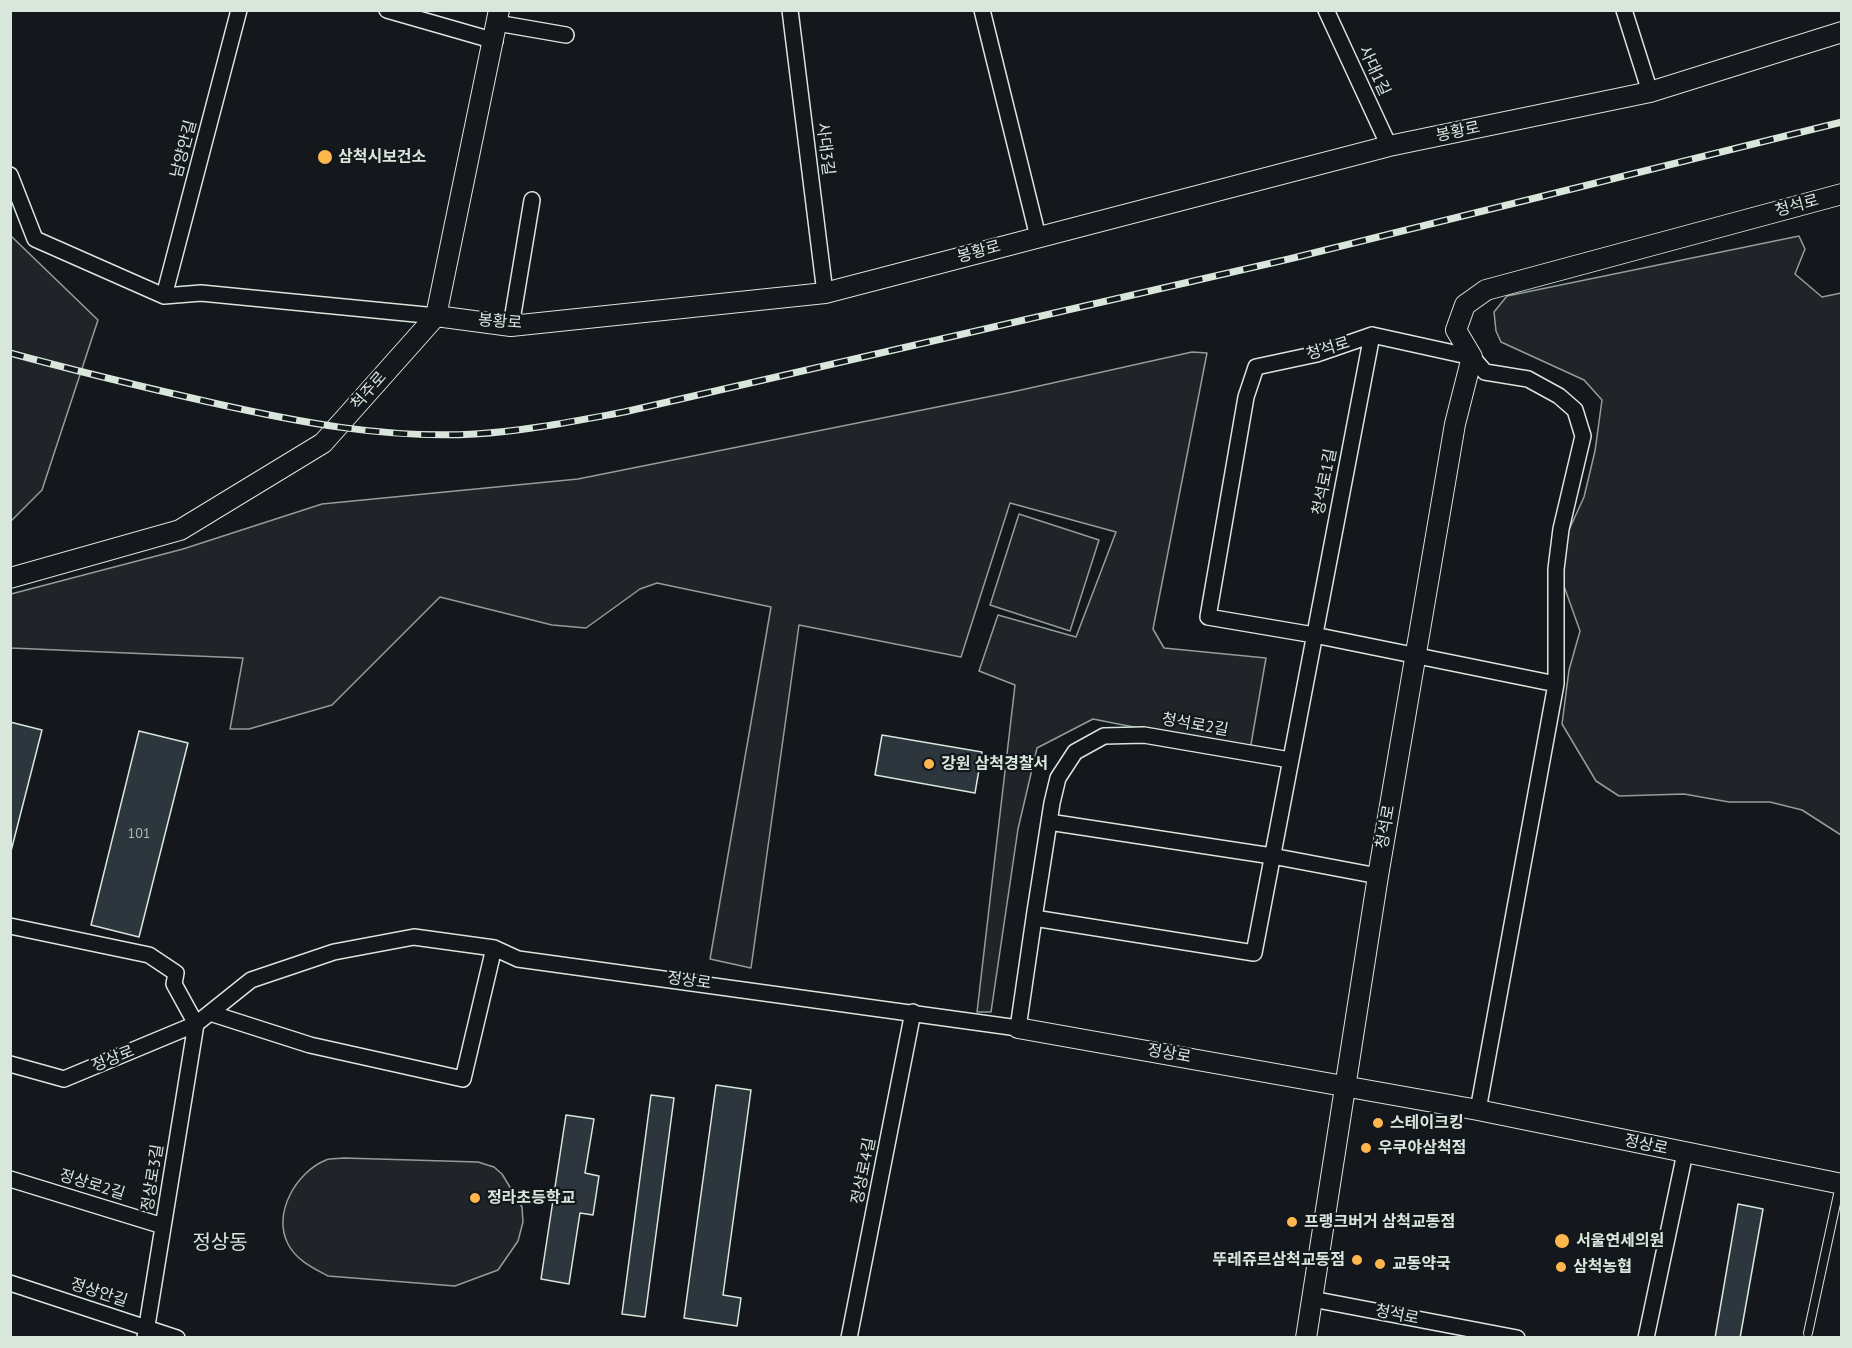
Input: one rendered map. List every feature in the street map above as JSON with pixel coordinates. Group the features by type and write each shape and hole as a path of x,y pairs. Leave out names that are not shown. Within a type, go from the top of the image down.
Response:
{"street":[{"name":"남양안길","path":"164,296 238,10"},
{"path":"387,10 566,35"},
{"name":"사대3길","path":"790,10 825,293"},
{"path":"982,10 1038,237"},
{"name":"사대1길","path":"1326,10 1389,146"},
{"path":"1624,10 1650,92"},
{"name":"척주로","path":"10,578 180,530 313,450 323,443 436,316 497,25"},
{"name":"봉황로","path":"10,176 35,239 164,296 201,293 436,316 511,326 825,293 1389,146 1650,92 1842,32"},
{"name":"청석로","path":"1478,1110 1556,684 1556,569 1561,529 1583,436 1575,410 1559,396 1528,379 1485,372 1472,357 1456,330 1465,305 1486,291 1842,194"},
{"path":"511,326 532,200"},
{"name":"청석로","path":"1314,635 1208,617 1245,397 1256,367 1317,354 1372,335 1472,357"},
{"name":"청석로1길","path":"1290,760 1372,335"},
{"name":"청석로","path":"1306,1338 1378,876 1415,656 1455,424 1472,357"},
{"path":"1314,635 1556,684"},
{"name":"청석로2길","path":"1018,1028 1049,822 1058,778 1076,752 1104,736 1144,735 1290,760"},
{"path":"1034,918 1254,953 1290,760"},
{"path":"1049,822 1272,856 1378,876"},
{"path":"10,926 149,955 176,973 174,984 196,1024"},
{"name":"정상로","path":"10,1064 64,1079 196,1024 250,980 334,952 414,937 494,948 518,959 913,1012 1346,1084 1841,1183"},
{"path":"210,1013 310,1045 463,1078 494,948"},
{"name":"정상로4길","path":"849,1338 913,1012"},
{"name":"정상로3길","path":"145,1333 196,1024"},
{"path":"1646,1338 1685,1153"},
{"name":"정상로2길","path":"10,1179 163,1226"},
{"name":"정상안길","path":"10,1283 145,1333 177,1338"},
{"name":"청석로","path":"1312,1299 1517,1338"}],"lane":[{"path":"1808,1333 1841,1183"}],"shaded area":[{"path":"11,236 98,320 42,490 11,521"},
{"path":"1799,236 1805,249 1795,274 1822,297 1841,293 1841,835 1802,810 1770,802 1729,802 1684,794 1619,796 1596,781 1562,724 1569,670 1580,631 1560,575 1563,543 1584,497 1595,451 1602,400 1584,380 1501,342 1496,331 1494,312 1507,296"},
{"path":"1192,352 1207,353 1153,629 1164,648 1266,658 1250,750 1093,719 1037,748 1018,829 991,1012 977,1012 1015,685 979,671 998,615 1076,637 1116,532 1010,503 961,657 799,625 751,968 710,959 771,607 657,583 640,589 586,628 552,625 440,597 332,705 249,729 230,729 243,658 11,648 11,594 183,549 322,504 578,479 1012,392"},
{"path":"1019,514 1099,540 1070,631 990,605"},
{"path":"344,1158 478,1162 494,1167 502,1174 522,1207 523,1222 518,1241 498,1270 455,1286 328,1276 305,1263 291,1250 284,1232 283,1220 290,1195 305,1174 326,1160"}],"building":[{"path":"10,722 42,730 10,855"},
{"path":"139,731 188,743 139,937 91,925"},
{"name":"강원 삼척경찰서","path":"882,735 982,752 975,793 875,775"},
{"path":"716,1085 751,1090 723,1295 741,1298 737,1326 684,1318"},
{"path":"651,1095 674,1098 645,1317 622,1314"},
{"path":"566,1115 594,1119 585,1173 599,1176 593,1215 580,1213 569,1284 541,1279"},
{"path":"1738,1204 1763,1209 1740,1338 1715,1338"}],"railway":[{"path":"10,353 209,402 308,422 408,434 441,435 512,431 624,412 1289,259 1842,122"}],"place":[{"name":"삼척시보건소","path":"325,157"},
{"name":"강원 삼척경찰서","path":"929,764"},
{"name":"스테이크킹","path":"1378,1123"},
{"name":"우쿠야삼척점","path":"1366,1148"},
{"name":"정라초등학교","path":"475,1198"},
{"name":"프랭크버거 삼척교동점","path":"1292,1222"},
{"name":"서울연세의원","path":"1562,1241"},
{"name":"뚜레쥬르삼척교동점","path":"1357,1260"},
{"name":"교동약국","path":"1380,1264"},
{"name":"삼척농협","path":"1561,1267"}],"district":[{"name":"정상동","path":"220,1243"}]}
